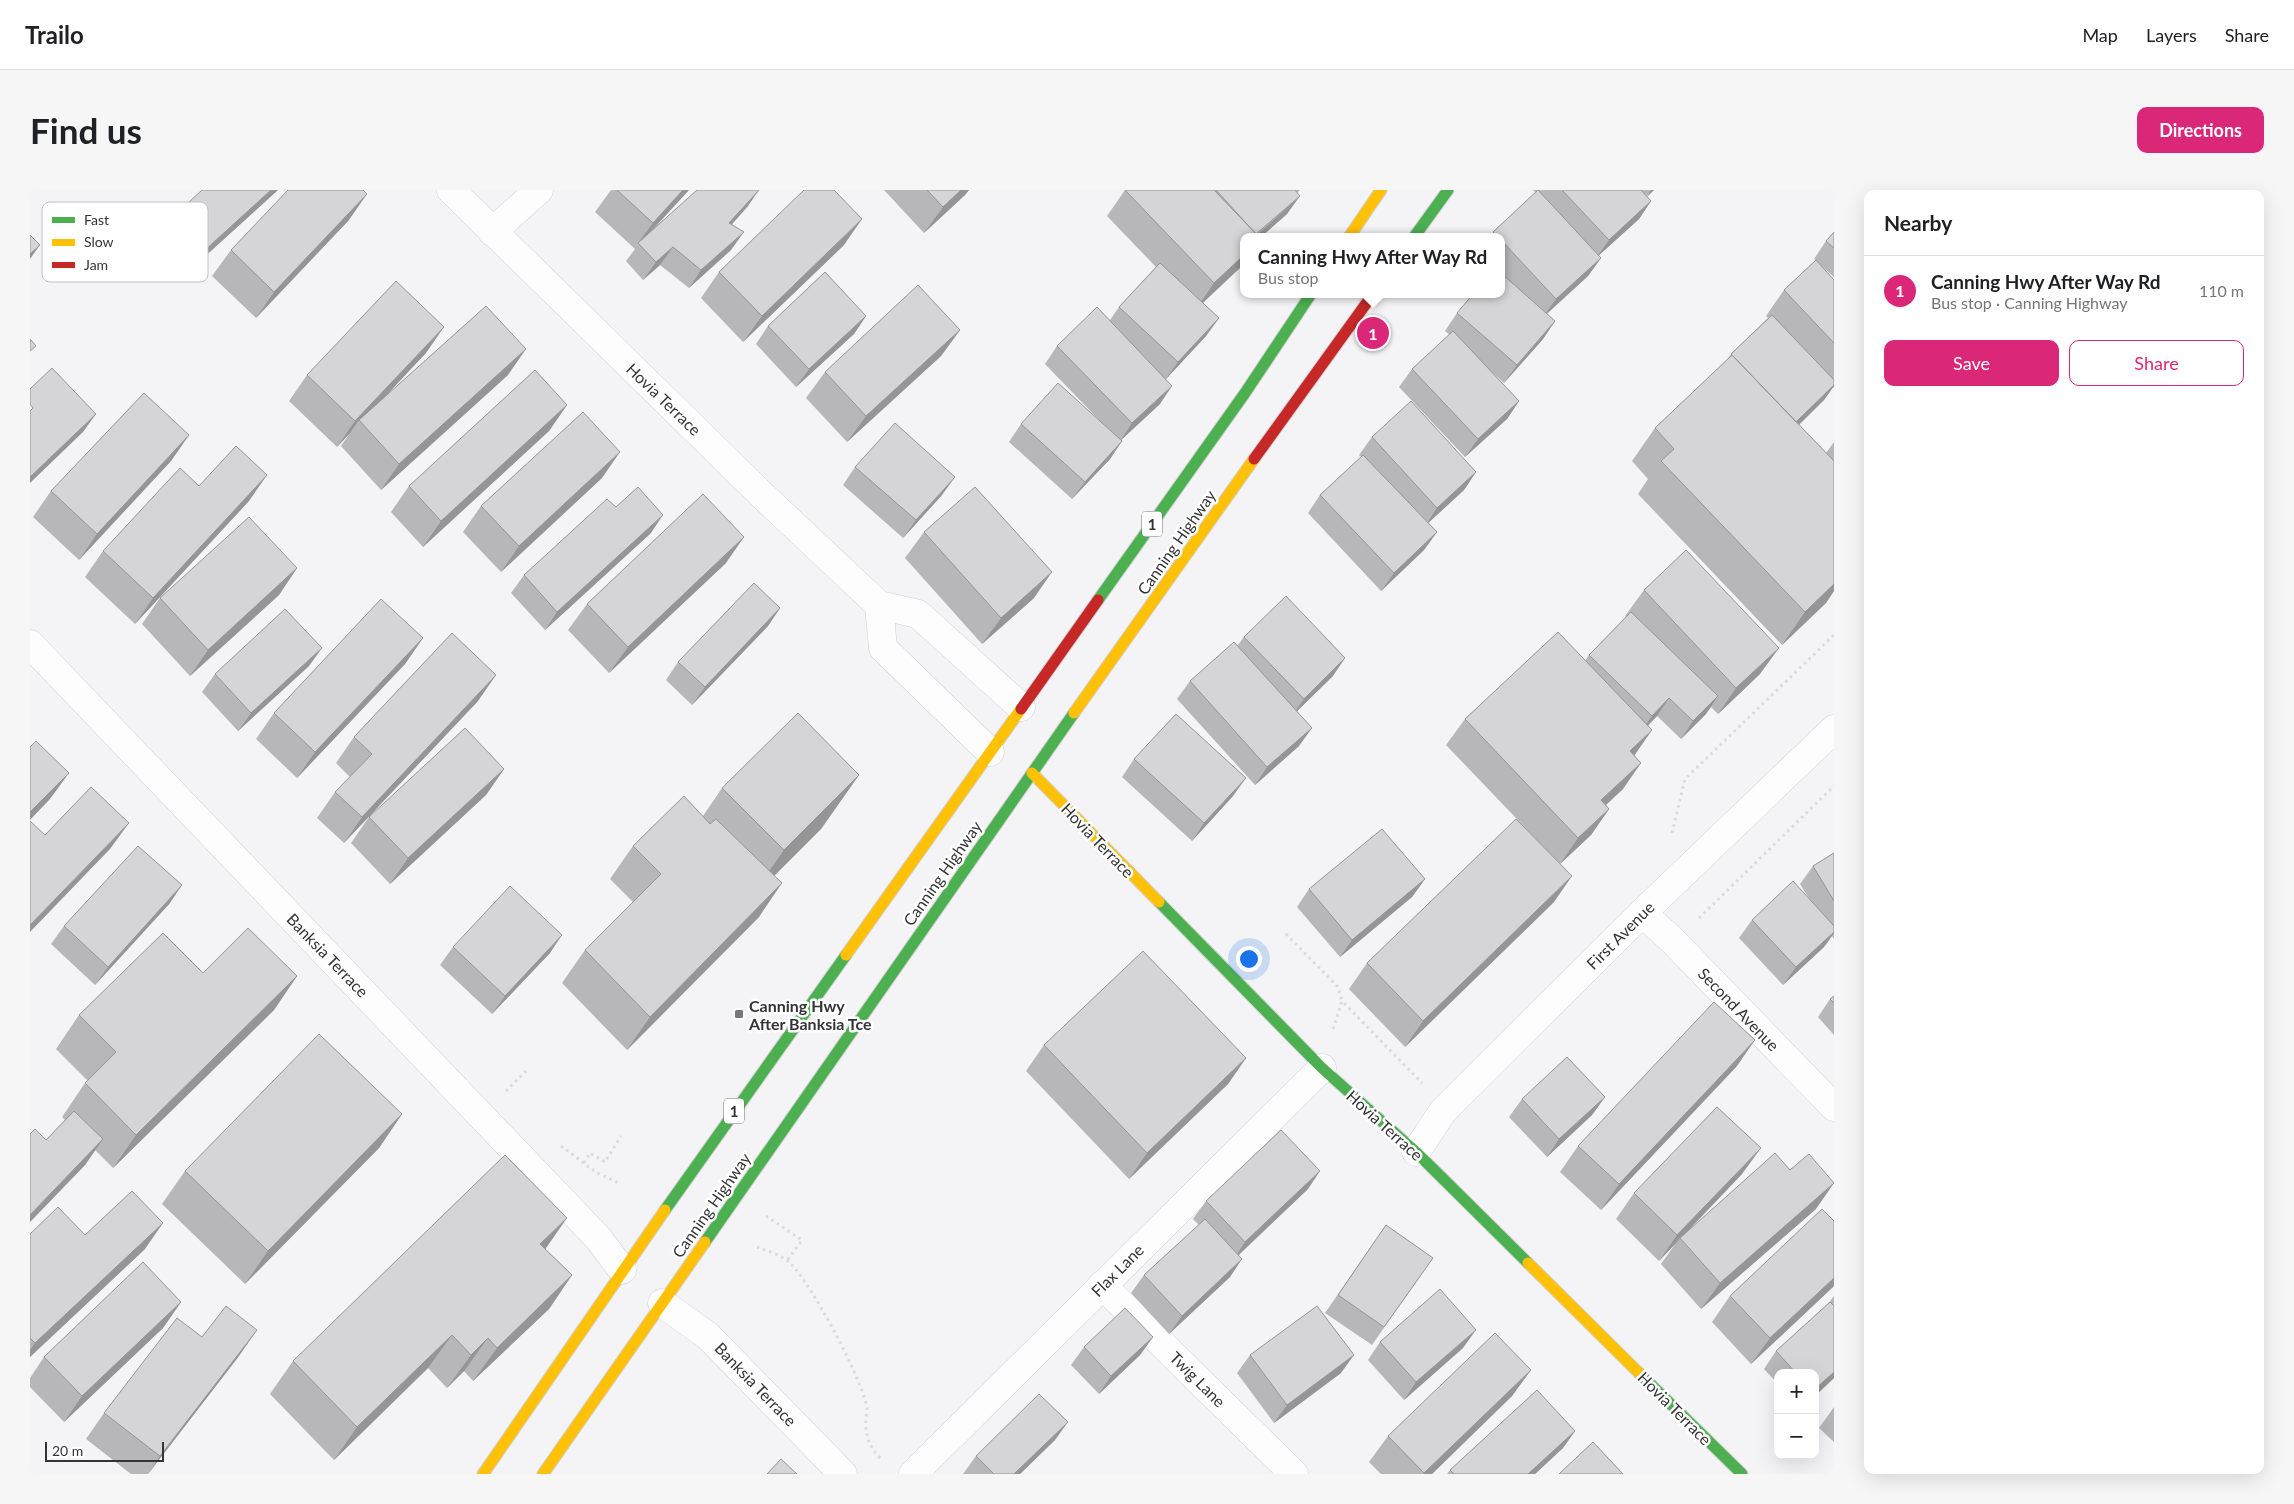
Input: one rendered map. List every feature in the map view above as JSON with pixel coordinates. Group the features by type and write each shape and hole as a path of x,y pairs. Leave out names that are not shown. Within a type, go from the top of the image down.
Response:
{"main road":[{"path":"1352,233 1381,190"},
{"path":"1417,233 1448,190"},
{"name":"Canning Highway","path":"483,1474 622,1270 1239,400 1308,298"},
{"name":"Canning Highway","path":"543,1474 1032,773 1370,298"},
{"name":"Hovia Terrace","path":"1032,773 1322,1068 1416,1152 1742,1474"}],"street":[{"name":"Hovia Terrace","path":"451,190 761,494 879,605"},
{"path":"492,232 539,190"},
{"path":"990,752 883,648 879,605 918,614 1021,707"},
{"name":"Banksia Terrace","path":"30,644 599,1239 622,1270"},
{"name":"First Avenue","path":"1416,1152 1443,1111 1642,913 1834,729"},
{"name":"Second Avenue","path":"1642,913 1671,939 1834,1107"},
{"name":"Flax Lane","path":"912,1474 1322,1068"},
{"name":"Twig Lane","path":"1102,1285 1294,1474"},
{"name":"Banksia Terrace","path":"662,1303 708,1336 843,1474"}],"path":[{"path":"1672,837 1685,779 1834,635"},
{"path":"1694,923 1834,786"},
{"path":"1286,934 1338,986 1342,1001 1426,1087"},
{"path":"1322,1068 1342,1001"},
{"path":"512,1097 506,1091 527,1070"},
{"path":"584,1163 590,1154 605,1162 621,1136"},
{"path":"559,1144 597,1173 619,1182"},
{"path":"766,1216 802,1240 787,1261"},
{"path":"757,1246 787,1261 810,1291 836,1335 859,1386 867,1409 867,1438 870,1447 883,1461"}],"building":[{"path":"202,190 271,190 208,247 208,202 189,202"},
{"path":"288,190 363,190 367,194 274,292 231,250"},
{"path":"617,190 683,190 653,223"},
{"path":"697,190 759,190 729,223 744,232 701,270 673,247 656,262 638,243"},
{"path":"804,190 834,190 862,219 762,316 719,272"},
{"path":"927,190 961,190 943,207"},
{"path":"1125,190 1214,190 1255,233 1240,233 1240,259 1214,283"},
{"path":"1216,190 1295,190 1300,196 1255,233"},
{"path":"1538,190 1601,258 1556,299 1505,244 1505,233 1493,232"},
{"path":"1562,190 1641,190 1651,201 1609,240"},
{"path":"1834,232 1834,248 1826,241"},
{"path":"30,235 40,245 30,254"},
{"path":"1816,260 1834,280 1834,343 1784,290"},
{"path":"1160,263 1219,318 1178,362 1119,307"},
{"path":"825,272 866,316 809,369 768,326"},
{"path":"1505,277 1555,321 1517,365 1457,313 1470,298 1505,298"},
{"path":"396,281 444,327 355,421 307,375"},
{"path":"918,285 960,330 866,416 825,372"},
{"path":"486,306 526,349 399,464 359,420"},
{"path":"1097,307 1172,386 1132,423 1057,346"},
{"path":"1772,315 1834,380 1834,385 1796,422 1731,354"},
{"path":"1453,331 1519,401 1478,439 1412,369"},
{"path":"30,339 36,346 30,351"},
{"path":"1732,355 1834,461 1834,584 1805,612 1661,461 1674,449 1655,428"},
{"path":"52,368 96,414 30,477 30,411 33,408 30,404 30,389"},
{"path":"535,370 567,405 441,521 409,486"},
{"path":"1058,383 1122,441 1085,482 1021,424"},
{"path":"144,393 189,435 97,534 51,491"},
{"path":"1411,401 1476,472 1437,508 1372,437"},
{"path":"583,412 620,452 519,546 481,506"},
{"path":"895,423 955,477 916,520 855,467"},
{"path":"236,446 267,475 153,598 103,551 180,468 199,486"},
{"path":"1363,455 1437,532 1394,573 1320,495"},
{"path":"638,487 663,515 557,612 524,575 607,499 616,507"},
{"path":"975,487 1052,572 1001,618 924,532"},
{"path":"703,494 744,537 628,647 587,604"},
{"path":"249,517 297,568 208,650 160,598"},
{"path":"1686,550 1779,648 1736,688 1644,590"},
{"path":"754,583 780,608 705,687 678,662"},
{"path":"1286,596 1345,658 1304,699 1244,637"},
{"path":"381,599 423,638 315,752 274,713"},
{"path":"285,609 322,648 251,713 215,674"},
{"path":"1631,612 1718,696 1693,721 1669,698 1652,716 1589,655"},
{"path":"1558,632 1652,730 1630,751 1641,763 1601,800 1609,809 1578,838 1465,719"},
{"path":"452,633 496,675 362,817 335,792 372,754 354,737"},
{"path":"1234,642 1312,728 1267,767 1190,681"},
{"path":"798,713 859,775 784,850 722,788"},
{"path":"1176,714 1246,778 1204,823 1134,759"},
{"path":"465,728 504,769 408,858 369,817"},
{"path":"36,741 69,773 30,812 30,747"},
{"path":"91,787 129,823 30,925 30,821 45,835"},
{"path":"684,796 710,824 716,819 782,883 650,1017 585,950 661,874 633,846"},
{"path":"1516,819 1572,876 1423,1021 1367,963"},
{"path":"1382,829 1425,879 1352,940 1309,889"},
{"path":"138,846 182,885 108,967 64,926"},
{"path":"1834,853 1834,901 1813,866"},
{"path":"1793,881 1834,926 1834,932 1796,967 1752,920"},
{"path":"510,886 562,935 505,996 453,947"},
{"path":"248,928 297,976 136,1135 85,1083 116,1052 79,1015 163,933 203,973"},
{"path":"1143,951 1246,1058 1147,1153 1044,1045"},
{"path":"1714,1002 1755,1040 1619,1184 1578,1146"},
{"path":"319,1034 402,1114 268,1251 185,1171"},
{"path":"1567,1057 1605,1097 1559,1139 1522,1099"},
{"path":"1717,1107 1761,1148 1677,1235 1634,1193"},
{"path":"74,1111 103,1139 30,1215 30,1134 35,1129 46,1140"},
{"path":"1281,1130 1320,1171 1245,1242 1206,1201"},
{"path":"1775,1153 1790,1170 1809,1154 1834,1183 1720,1283 1680,1238"},
{"path":"505,1155 567,1218 540,1244 572,1275 497,1348 488,1338 471,1355 452,1335 357,1427 293,1361"},
{"path":"132,1191 163,1223 35,1343 30,1338 30,1234 58,1207 85,1235"},
{"path":"1822,1209 1834,1221 1834,1278 1770,1338 1730,1296"},
{"path":"1205,1219 1242,1259 1182,1316 1144,1275"},
{"path":"1386,1225 1433,1258 1384,1327 1338,1295"},
{"path":"143,1262 181,1302 82,1396 44,1357"},
{"path":"1440,1289 1476,1330 1416,1382 1380,1342"},
{"path":"1830,1302 1834,1306 1834,1372 1819,1385 1819,1369 1792,1369 1776,1351"},
{"path":"226,1306 257,1330 160,1456 104,1413 177,1318 202,1337"},
{"path":"1317,1306 1354,1355 1287,1405 1250,1355"},
{"path":"1125,1308 1153,1337 1111,1376 1084,1347"},
{"path":"1495,1333 1531,1370 1424,1473 1388,1436"},
{"path":"1537,1390 1575,1431 1528,1474 1454,1474 1450,1470"},
{"path":"1039,1394 1068,1422 1014,1474 994,1474 976,1456"},
{"path":"1593,1442 1623,1474 1559,1474"},
{"path":"781,1459 797,1474 767,1474"}],"traffic: fast":[{"path":"1417,233 1448,190"},
{"path":"1098,600 1245,393 1308,298"},
{"path":"705,1242 1074,713"},
{"path":"1159,902 1322,1068 1416,1152 1528,1263"},
{"path":"665,1210 846,955"},
{"path":"1639,1373 1742,1474"}],"traffic: slow":[{"path":"1352,233 1381,190"},
{"path":"1074,713 1254,459"},
{"path":"846,955 1021,709"},
{"path":"1032,773 1159,902"},
{"path":"483,1474 665,1210"},
{"path":"543,1474 705,1242"},
{"path":"1528,1263 1639,1373"}],"traffic: jam":[{"path":"1254,459 1370,298"},
{"path":"1021,709 1098,600"}],"place":[{"name":"Canning Hwy After Way Rd","path":"1373,333"},
{"name":"Canning Hwy After Banksia Tce","path":"739,1014"}]}
